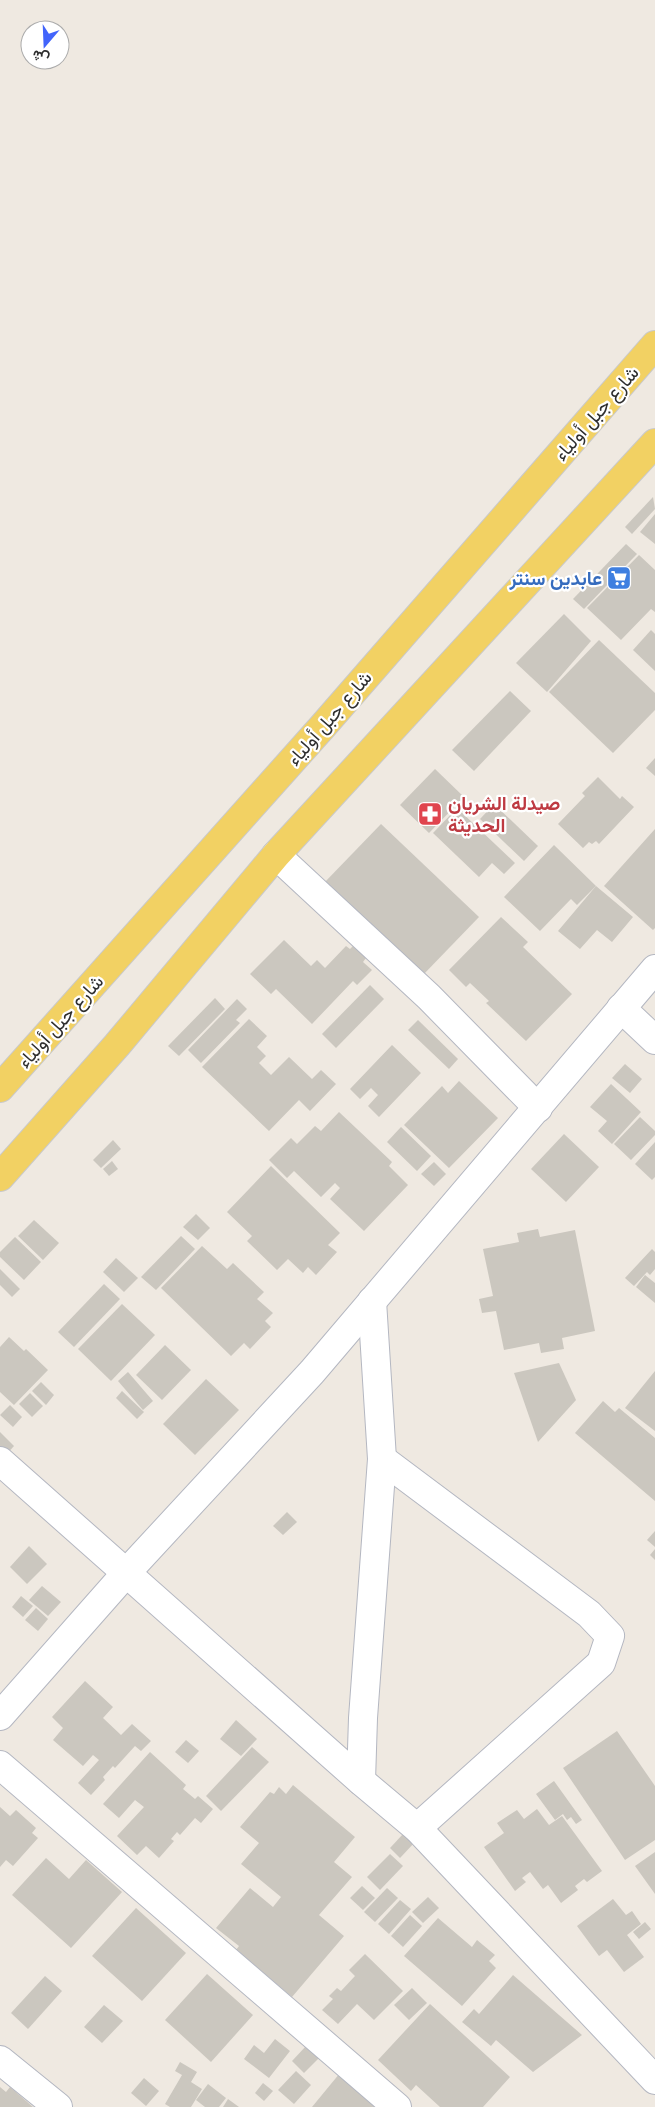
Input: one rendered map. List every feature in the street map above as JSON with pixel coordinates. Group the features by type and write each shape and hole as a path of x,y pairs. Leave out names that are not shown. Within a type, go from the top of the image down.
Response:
{"main road":[{"name":"شارع جبل أولياء","path":"0,1088 323,726 655,345"},
{"path":"0,1177 117,1045 276,855 655,443"}],"street":[{"path":"276,855 429,998 538,1108"},
{"path":"0,1716 126,1572 312,1372 655,969"},
{"path":"621,1008 655,1040"},
{"path":"361,1781 363,1718 382,1459 372,1301"},
{"path":"382,1459 589,1614 610,1636 601,1663 417,1828"},
{"path":"0,1461 361,1781 417,1828 655,2080"},
{"path":"0,1765 397,2107"},
{"path":"0,2060 58,2107"}],"building":[{"path":"653,497 655,509 632,534 625,527"},
{"path":"655,514 655,544 640,532"},
{"path":"626,544 637,554 584,609 573,599"},
{"path":"639,555 655,570 655,612 651,609 621,640 587,608"},
{"path":"564,614 591,641 547,692 516,663"},
{"path":"651,630 655,634 655,671 633,650"},
{"path":"599,640 655,693 655,710 613,753 549,692"},
{"path":"510,691 531,711 474,771 452,750"},
{"path":"655,758 655,776 646,768"},
{"path":"435,769 464,797 429,833 400,805"},
{"path":"598,777 620,799 622,796 634,807 599,844 596,841 592,844 589,842 583,848 558,824 585,796 582,793"},
{"path":"494,804 538,846 524,861 480,819"},
{"path":"457,808 515,863 504,874 492,863 479,877 433,833"},
{"path":"381,824 479,917 422,976 324,883"},
{"path":"655,829 655,928 653,930 604,886"},
{"path":"554,845 596,886 577,905 571,899 540,931 504,897"},
{"path":"596,886 633,917 612,942 597,930 580,949 558,931"},
{"path":"501,917 528,942 523,947 572,994 526,1041 486,1003 489,1001 470,983 466,987 449,970"},
{"path":"284,940 311,966 317,960 325,968 346,946 350,949 354,945 366,958 363,962 372,970 357,985 353,981 312,1024 276,989 271,994 250,974"},
{"path":"370,985 384,999 336,1048 322,1034"},
{"path":"215,998 225,1009 179,1056 168,1046"},
{"path":"237,999 247,1009 236,1020 240,1023 201,1063 188,1050"},
{"path":"249,1019 267,1036 257,1047 266,1056 259,1063 271,1075 289,1057 312,1079 321,1070 336,1084 310,1111 299,1100 269,1131 202,1067"},
{"path":"418,1020 458,1059 449,1069 408,1030"},
{"path":"392,1045 421,1073 379,1117 368,1106 378,1095 371,1088 360,1099 350,1089"},
{"path":"625,1064 642,1079 630,1093 612,1078"},
{"path":"459,1081 498,1118 449,1168 404,1125 442,1086 448,1093"},
{"path":"611,1084 641,1112 612,1144 598,1131 607,1121 590,1107"},
{"path":"339,1112 392,1162 389,1166 408,1185 364,1231 330,1199 340,1188 335,1183 321,1197 294,1171 287,1178 269,1160 291,1138 297,1144 315,1126 321,1131"},
{"path":"640,1117 655,1131 655,1135 631,1160 614,1144"},
{"path":"401,1127 431,1156 417,1171 387,1142"},
{"path":"564,1134 599,1167 566,1202 531,1169"},
{"path":"113,1140 121,1149 101,1168 93,1160"},
{"path":"655,1142 655,1177 652,1180 635,1164"},
{"path":"112,1161 118,1169 109,1176 103,1169"},
{"path":"434,1162 446,1174 434,1186 421,1174"},
{"path":"271,1166 340,1233 328,1245 337,1252 316,1275 308,1267 303,1273 288,1259 277,1270 247,1241 252,1236 227,1212"},
{"path":"196,1214 210,1228 198,1240 183,1227"},
{"path":"34,1220 59,1243 43,1260 18,1236"},
{"path":"538,1229 540,1237 575,1230 595,1331 562,1338 564,1349 541,1353 539,1343 504,1350 496,1311 482,1313 479,1299 493,1296 483,1249 519,1242 517,1233"},
{"path":"181,1236 195,1249 156,1290 141,1277"},
{"path":"15,1237 41,1262 24,1280 0,1257 0,1252"},
{"path":"202,1246 227,1269 233,1263 264,1292 257,1299 273,1313 265,1321 271,1327 250,1349 244,1343 231,1356 161,1288"},
{"path":"652,1249 655,1252 655,1269 650,1275 647,1272 634,1286 625,1278"},
{"path":"116,1258 138,1278 124,1292 103,1272"},
{"path":"0,1269 20,1289 12,1297 0,1285"},
{"path":"645,1275 655,1283 655,1303 636,1287"},
{"path":"104,1284 120,1299 74,1347 58,1332"},
{"path":"122,1304 155,1335 111,1381 78,1349"},
{"path":"9,1337 24,1351 26,1349 48,1370 14,1405 0,1392 0,1347"},
{"path":"165,1345 191,1370 162,1400 136,1375"},
{"path":"559,1363 576,1400 538,1442 514,1373"},
{"path":"655,1371 655,1431 625,1408"},
{"path":"128,1372 153,1401 143,1410 118,1381"},
{"path":"206,1379 239,1410 195,1455 163,1424"},
{"path":"41,1382 54,1395 46,1405 32,1391"},
{"path":"122,1391 144,1412 137,1419 116,1398"},
{"path":"30,1393 43,1406 32,1417 19,1404"},
{"path":"603,1401 615,1412 619,1408 655,1438 655,1501 575,1433"},
{"path":"10,1405 22,1417 13,1427 0,1415"},
{"path":"0,1432 14,1446 5,1456 0,1451"},
{"path":"287,1512 297,1522 283,1535 273,1526"},
{"path":"655,1531 655,1547 647,1540"},
{"path":"29,1546 47,1564 27,1584 10,1567"},
{"path":"655,1549 655,1560 650,1555"},
{"path":"42,1586 61,1602 48,1616 29,1600"},
{"path":"21,1596 33,1606 23,1617 12,1607"},
{"path":"36,1608 48,1619 38,1631 25,1620"},
{"path":"85,1681 113,1707 103,1718 121,1735 132,1724 151,1741 141,1751 135,1746 115,1768 113,1766 103,1777 105,1780 91,1795 78,1783 99,1760 93,1755 83,1766 53,1740 63,1728 52,1717"},
{"path":"236,1720 257,1739 241,1756 220,1739"},
{"path":"617,1731 655,1786 655,1840 625,1860 563,1768"},
{"path":"186,1740 199,1751 188,1763 175,1752"},
{"path":"252,1747 269,1762 221,1811 206,1796"},
{"path":"150,1752 186,1785 183,1789 195,1799 198,1796 213,1809 201,1823 195,1818 180,1835 177,1832 171,1839 174,1841 159,1858 146,1846 137,1855 117,1836 144,1807 135,1800 119,1818 103,1804"},
{"path":"554,1781 582,1820 576,1824 571,1817 567,1820 563,1814 555,1820 536,1794"},
{"path":"293,1785 355,1837 334,1862 352,1877 319,1915 344,1936 292,1997 236,1950 239,1946 216,1928 250,1888 273,1907 281,1897 241,1864 259,1843 240,1827 270,1792 274,1794 279,1787 286,1794"},
{"path":"0,1807 10,1816 16,1810 36,1828 32,1833 38,1838 13,1866 6,1860 0,1867"},
{"path":"537,1809 549,1825 562,1816 602,1871 587,1882 584,1879 575,1886 578,1890 561,1903 548,1885 543,1889 530,1872 522,1878 526,1882 515,1891 484,1847 504,1833 497,1823 517,1810 524,1819"},
{"path":"404,1833 415,1842 400,1858 390,1848"},
{"path":"655,1852 655,1894 635,1866"},
{"path":"390,1854 403,1866 380,1890 367,1877"},
{"path":"46,1858 69,1879 86,1860 122,1892 71,1948 12,1895"},
{"path":"362,1886 375,1898 363,1910 350,1898"},
{"path":"387,1888 398,1898 375,1922 364,1912"},
{"path":"428,1897 439,1908 423,1923 412,1912"},
{"path":"613,1899 626,1915 632,1911 641,1924 627,1935 644,1957 624,1972 607,1950 599,1956 577,1926"},
{"path":"400,1900 411,1909 389,1934 378,1924"},
{"path":"136,1908 186,1953 142,2001 92,1956"},
{"path":"410,1915 422,1926 403,1947 391,1936"},
{"path":"438,1918 472,1947 477,1940 495,1955 489,1961 496,1968 462,2006 404,1956"},
{"path":"645,1922 651,1929 639,1939 633,1932"},
{"path":"365,1954 403,1991 374,2020 357,2004 338,2024 322,2010 333,1999 329,1996 337,1988 341,1991 355,1976 349,1970"},
{"path":"207,1974 253,2015 211,2062 165,2020"},
{"path":"513,1975 582,2035 533,2072 496,2040 491,2046 462,2022 474,2009 479,2014"},
{"path":"45,1976 62,1991 28,2029 11,2013"},
{"path":"412,1988 427,2003 409,2020 394,2005"},
{"path":"430,2004 510,2077 483,2107 440,2107 416,2085 411,2091 378,2060"},
{"path":"104,2005 123,2021 102,2043 84,2027"},
{"path":"275,2039 290,2051 269,2078 244,2059 254,2045 264,2053"},
{"path":"307,2045 319,2058 304,2073 292,2061"},
{"path":"180,2062 197,2072 191,2082 202,2089 191,2107 170,2107 165,2104 182,2075 175,2071"},
{"path":"296,2071 311,2085 294,2104 278,2090"},
{"path":"340,2073 380,2107 312,2107"},
{"path":"144,2078 159,2091 146,2106 131,2093"},
{"path":"263,2083 273,2091 264,2101 255,2093"},
{"path":"208,2084 226,2098 219,2107 205,2107 196,2100"},
{"path":"0,2087 6,2092 10,2087 33,2107 0,2107"},
{"path":"228,2099 239,2107 223,2107"}],"place":[{"name":"عابدين سنتر","path":"619,578"},
{"name":"صيدلة الشريان الحديثة","path":"430,814"}]}
